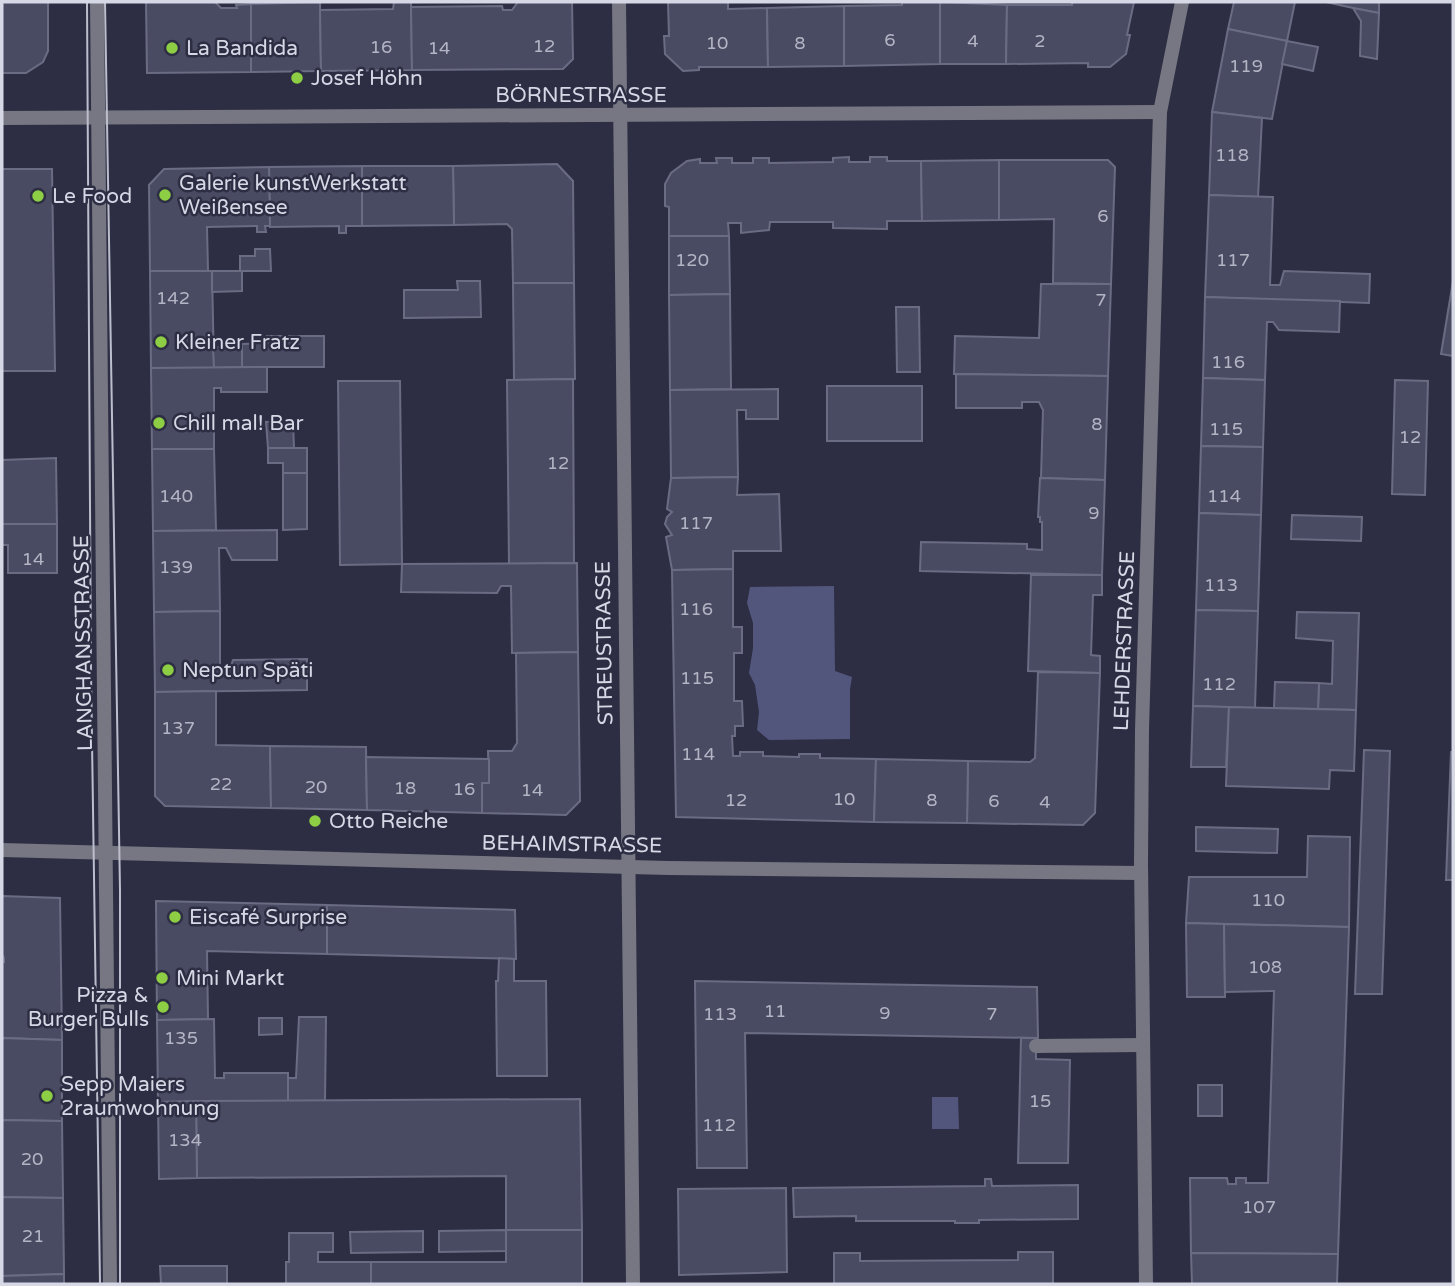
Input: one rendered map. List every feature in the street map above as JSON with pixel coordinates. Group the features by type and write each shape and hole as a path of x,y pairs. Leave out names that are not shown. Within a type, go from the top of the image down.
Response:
{"street":[{"name":"LANGHANSSTRASSE","path":"97,2 110,1284"},
{"name":"STREUSTRASSE","path":"619,2 633,1284"},
{"name":"LEHDERSTRASSE","path":"1146,1284 1141,873 1160,112 1182,2"},
{"name":"BÖRNESTRASSE","path":"2,118 1160,112"},
{"name":"BEHAIMSTRASSE","path":"2,850 629,867 1141,873"},
{"path":"1036,1046 1143,1045"}],"shaded area":[{"path":"834,586 835,671 852,677 850,739 769,740 757,730 759,712 755,685 749,673 753,648 753,623 747,603 750,587"},
{"path":"932,1097 958,1097 959,1129 932,1129"}],"building":[{"path":"2,2 48,2 48,51 43,62 26,73 2,73"},
{"path":"146,2 215,2 221,8 237,8 236,5 251,4 251,72 147,73"},
{"path":"320,2 321,71 251,72 251,4"},
{"path":"394,2 411,2 412,70 321,71 320,10 393,9"},
{"path":"518,2 572,2 573,59 563,69 412,70 411,7 502,6 503,10 512,10"},
{"path":"668,2 728,2 728,9 767,8 768,67 699,67 699,70 683,71 665,54 664,36 669,36"},
{"path":"902,2 940,2 940,64 844,66 844,6 902,5"},
{"path":"940,2 1007,5 1006,64 940,64"},
{"path":"1072,2 1134,2 1126,54 1110,67 1088,67 1088,63 1006,64 1007,5 1072,5"},
{"path":"1234,2 1295,2 1287,41 1228,29"},
{"path":"1326,2 1379,2 1379,13 1353,8"},
{"path":"844,6 844,66 768,67 767,8"},
{"path":"1353,8 1379,13 1377,59 1360,56 1361,21"},
{"path":"1228,29 1287,41 1272,119 1212,112"},
{"path":"1287,41 1318,47 1313,71 1282,64"},
{"path":"1212,112 1262,118 1258,197 1209,195"},
{"path":"849,157 849,162 870,162 870,157 887,157 887,161 921,161 922,221 887,221 887,229 833,228 833,222 770,222 769,230 741,233 741,223 728,223 729,236 669,236 669,207 665,206 665,184 671,173 687,161 700,159 700,163 717,163 716,158 732,158 732,163 753,163 753,158 769,158 769,163 833,162 833,158"},
{"path":"999,160 999,220 922,221 921,161"},
{"path":"999,160 1108,160 1115,167 1111,284 1053,283 1054,219 999,220"},
{"path":"557,164 573,181 574,283 513,283 512,229 507,224 454,225 453,166"},
{"path":"362,166 362,226 346,226 346,233 339,233 339,226 270,227 269,167"},
{"path":"362,166 453,166 454,225 362,226"},
{"path":"269,167 270,226 265,226 266,232 257,232 257,226 207,227 208,271 150,271 149,185 164,169"},
{"path":"2,169 52,169 55,371 2,371"},
{"path":"1209,195 1273,197 1270,285 1280,285 1284,271 1370,274 1369,303 1205,297"},
{"path":"669,236 729,236 730,294 669,295"},
{"path":"255,249 270,249 271,271 240,271 240,256 255,256"},
{"path":"150,271 212,271 214,368 151,368"},
{"path":"212,271 242,271 242,291 212,292"},
{"path":"457,281 480,281 481,317 404,318 404,290 458,290"},
{"path":"1453,281 1453,356 1441,354"},
{"path":"513,283 574,283 575,379 514,380"},
{"path":"1041,284 1111,284 1108,376 954,374 955,336 1039,338"},
{"path":"730,294 731,389 670,390 669,295"},
{"path":"1205,297 1340,301 1339,332 1279,330 1273,322 1267,322 1265,380 1203,378"},
{"path":"896,307 919,307 920,372 897,372"},
{"path":"267,336 324,336 324,367 242,367 242,344 267,343"},
{"path":"213,347 242,347 242,367 214,368"},
{"path":"267,367 267,392 221,392 221,388 214,388 214,449 152,449 151,368"},
{"path":"956,374 1108,376 1105,480 1041,478 1043,410 1039,402 1022,402 1022,408 956,408"},
{"path":"1203,378 1265,380 1263,447 1201,446"},
{"path":"573,379 574,563 509,564 507,380"},
{"path":"1395,380 1428,381 1425,495 1392,494"},
{"path":"338,381 400,381 402,564 340,565"},
{"path":"827,386 922,386 922,441 827,441"},
{"path":"778,389 778,419 746,419 746,410 737,410 738,477 671,478 670,390"},
{"path":"293,421 294,448 268,448 266,422"},
{"path":"1201,446 1263,447 1261,515 1199,513"},
{"path":"268,448 307,448 307,473 283,473 283,463 268,463"},
{"path":"152,449 214,449 216,530 153,531"},
{"path":"56,458 57,524 2,524 2,460"},
{"path":"283,473 307,473 307,529 283,530"},
{"path":"738,477 737,495 779,494 781,551 733,551 733,569 672,570 666,537 672,535 665,524 672,512 667,509 671,478"},
{"path":"1040,478 1105,480 1102,575 920,571 921,542 1027,544 1027,549 1042,550 1042,522 1038,517"},
{"path":"1199,513 1261,515 1258,611 1196,610"},
{"path":"1292,515 1362,517 1361,541 1291,539"},
{"path":"2,524 57,524 57,573 8,573 8,545 2,545"},
{"path":"277,530 277,560 232,560 226,548 219,548 220,611 154,612 153,531"},
{"path":"577,563 578,652 512,653 511,586 501,586 497,593 401,592 402,564"},
{"path":"733,569 733,627 742,627 742,653 734,653 734,701 742,701 743,726 735,726 735,736 732,736 733,756 740,756 740,752 763,752 763,756 799,757 799,754 820,754 820,758 876,759 874,822 676,817 672,570"},
{"path":"1031,575 1102,575 1102,595 1093,595 1091,655 1100,656 1100,673 1028,671"},
{"path":"1196,610 1258,611 1255,708 1193,706"},
{"path":"220,611 220,671 228,674 233,660 307,659 307,690 155,692 154,612"},
{"path":"1297,612 1359,613 1356,710 1318,709 1319,683 1332,684 1333,641 1296,638"},
{"path":"578,652 580,801 566,815 482,813 482,783 489,783 488,751 512,751 517,743 516,653"},
{"path":"1038,672 1100,673 1095,813 1083,825 967,823 968,761 1030,762 1035,758"},
{"path":"1275,682 1319,683 1318,709 1274,708"},
{"path":"216,691 216,745 270,746 271,808 165,806 155,796 155,692"},
{"path":"1193,706 1229,707 1226,767 1191,767"},
{"path":"1229,707 1356,710 1354,771 1330,770 1329,789 1226,786"},
{"path":"270,746 366,747 367,810 271,808"},
{"path":"1364,750 1390,751 1382,994 1355,994"},
{"path":"1451,752 1453,880 1446,880"},
{"path":"366,757 489,759 489,783 482,783 482,813 367,810"},
{"path":"876,759 968,761 967,823 874,822"},
{"path":"1196,827 1278,829 1277,853 1196,851"},
{"path":"1308,836 1350,837 1349,927 1186,923 1189,877 1307,877"},
{"path":"2,896 60,898 62,1040 2,1038"},
{"path":"156,901 327,905 327,954 207,951 208,1019 157,1020"},
{"path":"327,905 515,910 516,959 327,954"},
{"path":"1186,923 1224,924 1225,997 1187,997"},
{"path":"1224,924 1349,927 1338,1254 1191,1253 1190,1178 1227,1178 1228,1184 1236,1184 1236,1178 1246,1178 1246,1183 1268,1183 1274,991 1225,992"},
{"path":"499,958 514,959 514,981 546,981 547,1076 497,1076 496,981"},
{"path":"695,981 1037,987 1038,1038 745,1033 747,1168 697,1168"},
{"path":"299,1017 326,1017 325,1101 288,1101 288,1078 296,1078"},
{"path":"259,1018 282,1018 282,1034 259,1035"},
{"path":"214,1019 215,1078 224,1078 224,1073 288,1073 288,1101 158,1102 157,1020"},
{"path":"2,1038 62,1040 62,1121 2,1120"},
{"path":"1021,1038 1036,1038 1036,1059 1070,1060 1068,1163 1018,1163"},
{"path":"1198,1085 1222,1085 1222,1116 1198,1116"},
{"path":"580,1099 582,1230 506,1230 506,1176 197,1178 196,1101"},
{"path":"196,1101 197,1178 159,1179 158,1102"},
{"path":"2,1120 62,1121 63,1198 2,1197"},
{"path":"985,1179 991,1179 992,1186 1078,1185 1078,1219 979,1220 979,1223 955,1223 856,1221 856,1216 794,1217 793,1188 985,1186"},
{"path":"786,1188 787,1272 679,1275 678,1189"},
{"path":"2,1197 63,1198 64,1274 2,1276"},
{"path":"506,1230 582,1230 582,1284 371,1284 371,1262 506,1262"},
{"path":"506,1230 506,1251 439,1252 439,1231"},
{"path":"423,1231 423,1252 351,1253 350,1232"},
{"path":"289,1233 333,1233 333,1252 318,1252 318,1262 371,1262 371,1284 286,1284"},
{"path":"1018,1252 1053,1252 1053,1284 834,1284 834,1253 860,1253 860,1261 1018,1260"},
{"path":"1191,1253 1338,1254 1337,1284 1192,1284"},
{"path":"160,1266 227,1266 227,1284 161,1284"},
{"path":"64,1274 64,1284 2,1284 2,1276"}],"tram line":[{"path":"87,2 91,673 100,1284"},
{"path":"105,2 120,890 120,1284"}],"place":[{"name":"La Bandida","path":"172,48"},
{"name":"Josef Höhn","path":"297,78"},
{"name":"Galerie kunstWerkstatt Weißensee","path":"165,195"},
{"name":"Le Food","path":"38,196"},
{"name":"Kleiner Fratz","path":"161,342"},
{"name":"Chill mal! Bar","path":"159,423"},
{"name":"Neptun Späti","path":"168,670"},
{"name":"Otto Reiche","path":"315,821"},
{"name":"Eiscafé Surprise","path":"175,917"},
{"name":"Mini Markt","path":"162,978"},
{"name":"Pizza & Burger Bulls","path":"163,1007"},
{"name":"Sepp Maiers 2raumwohnung","path":"47,1096"}]}
